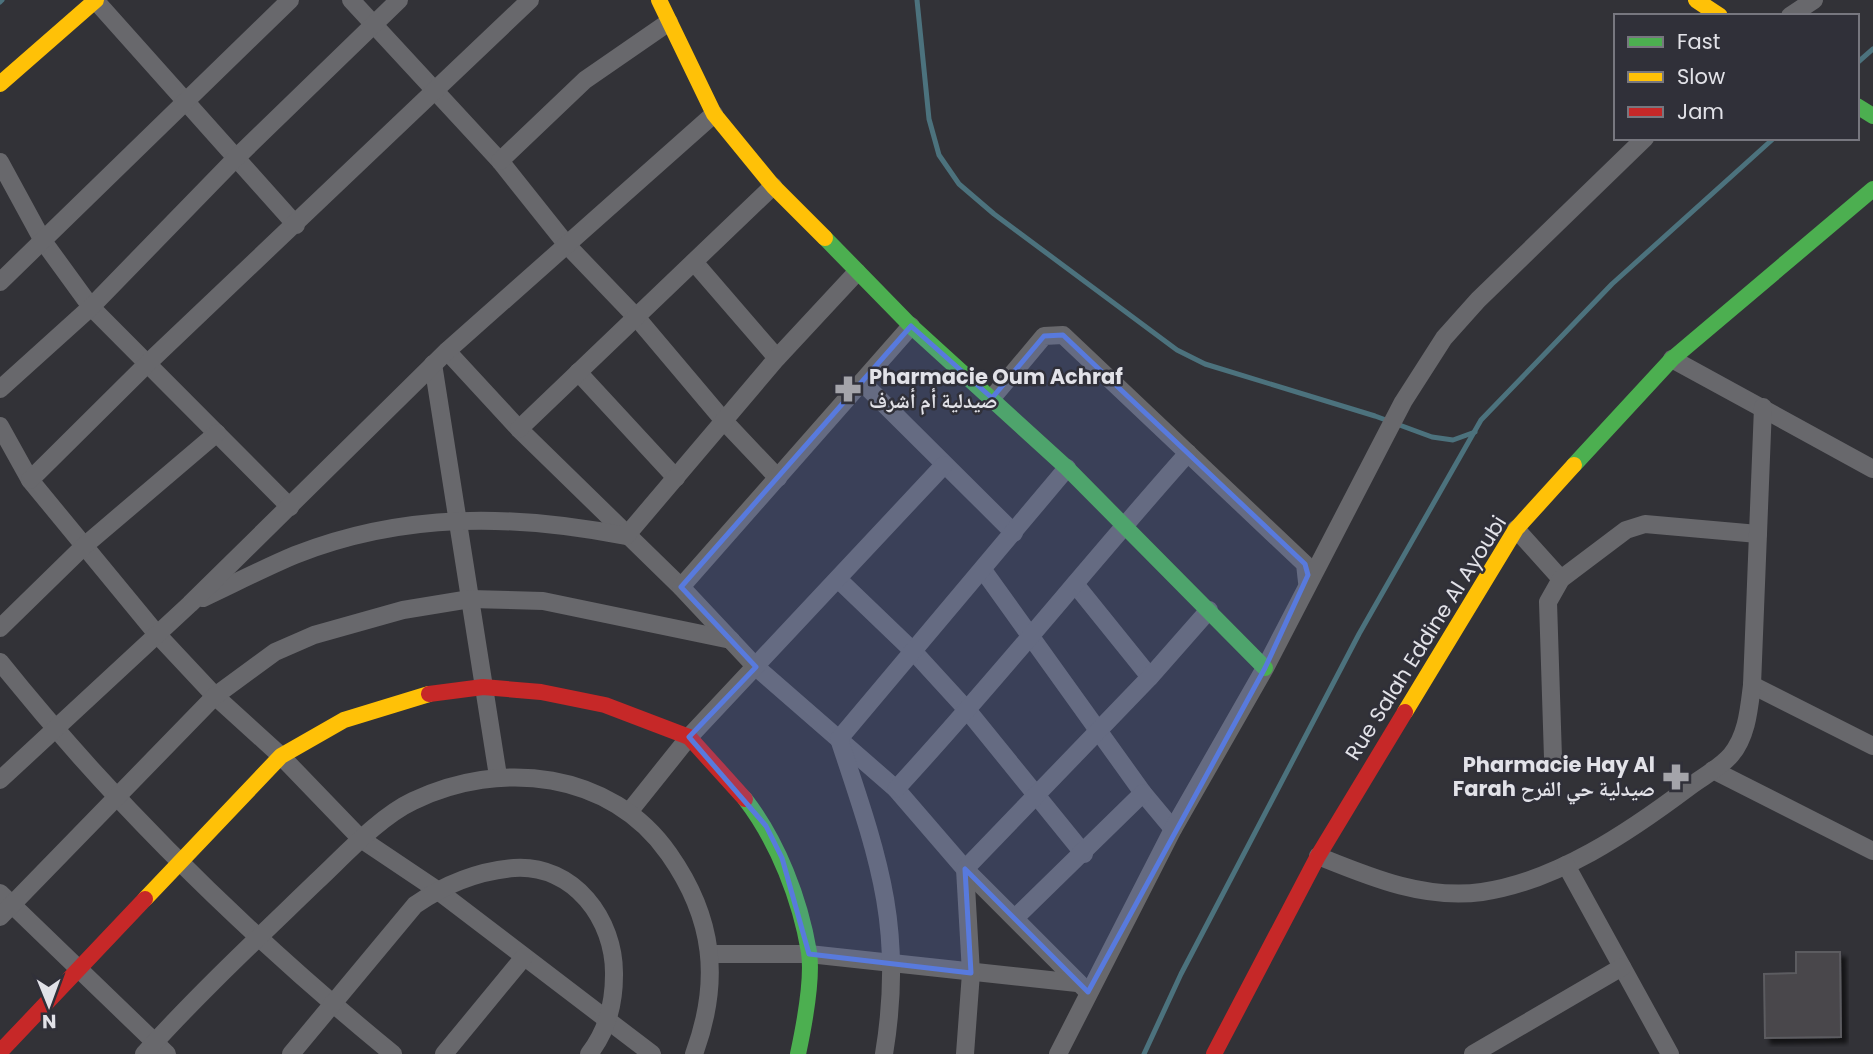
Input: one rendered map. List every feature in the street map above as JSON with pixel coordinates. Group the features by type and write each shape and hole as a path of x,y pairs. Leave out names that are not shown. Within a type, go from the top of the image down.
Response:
{"street":[{"path":"0,84 95,0 296,225"},
{"path":"0,282 290,0"},
{"path":"351,0 500,161 567,245 637,318 724,421 778,478"},
{"path":"0,389 91,307 235,159 399,0"},
{"path":"30,480 148,363 530,0"},
{"path":"659,0 714,114 773,186 911,326 1067,468 1265,668"},
{"path":"1696,0 1717,14"},
{"path":"1793,14 1814,0"},
{"path":"500,161 585,80 668,22"},
{"path":"0,780 156,632 190,604 433,364 714,114"},
{"path":"1058,1054 1083,987 1265,668 1307,582 1403,402 1444,338 1478,300 1644,140"},
{"path":"0,162 43,241 91,307 290,507"},
{"path":"519,429 773,186"},
{"name":"Rue Salah Eddine Al Ayoubi","path":"1214,1054 1318,856 1516,529 1672,359 1869,197"},
{"path":"694,262 777,358"},
{"path":"626,536 777,358 857,272"},
{"path":"681,587 911,326"},
{"path":"992,398 1044,335 1063,335 1305,564 1307,582"},
{"path":"447,351 519,429 681,587 756,667 896,789 965,869 1083,987"},
{"path":"1672,359 1873,469"},
{"path":"433,364 498,776"},
{"path":"578,372 676,478"},
{"path":"862,382 1014,533"},
{"path":"1318,856 1390,885 1440,892 1481,892 1566,865 1664,806 1730,756 1740,741 1748,717 1752,685 1763,407"},
{"path":"0,426 30,480 156,632 215,696 281,756 361,839 437,890 652,1054"},
{"path":"0,628 83,547 217,433"},
{"path":"896,789 968,711 1028,636 1188,453"},
{"path":"629,812 689,737 944,465"},
{"path":"839,739 1067,468"},
{"path":"190,604 296,555 389,529 458,519 518,519 626,536"},
{"path":"1553,758 1548,602 1561,579 1626,530 1645,524 1758,534"},
{"path":"1516,529 1561,579"},
{"path":"983,570 1143,793 1173,829"},
{"path":"839,580 914,652 968,711 1084,854"},
{"path":"1075,584 1150,677"},
{"path":"694,1054 703,1031 711,954 702,913 685,877 664,846 629,812 565,782 531,776 498,776 454,785 411,802 361,839 258,938 155,1050 77,970 4,905 116,799 215,696 275,652 314,635 391,612 470,599 543,601 731,640"},
{"path":"965,1054 971,973 965,869 1150,677 1209,610"},
{"path":"0,662 54,729 178,864 332,1005 393,1054"},
{"path":"1752,685 1873,746"},
{"path":"0,1052 281,756 344,720 399,701 440,691 483,687 541,692 605,705 689,737 766,826 782,858 809,954 804,1027 798,1054"},
{"path":"839,739 879,861 888,908 894,964 884,1054"},
{"path":"1713,770 1873,851"},
{"path":"1015,918 1084,854 1143,793"},
{"path":"1566,865 1670,1054"},
{"path":"291,1054 415,905 437,890 484,873 517,868 551,875 582,892 602,918 615,952 614,986 608,1023 589,1054"},
{"path":"711,954 809,954 1083,987"},
{"path":"444,1054 524,957"},
{"path":"1473,1054 1622,967"}],"highlighted area":[{"path":"911,326 992,398 1044,336 1063,335 1305,564 1308,575 1265,668 1088,992 965,869 971,973 809,954 782,858 766,826 689,737 756,667 681,587"}],"building":[{"path":"1796,952 1840,952 1841,1037 1765,1038 1764,974 1796,973"}],"waterway":[{"path":"917,0 929,119 939,155 959,184 994,214 1177,350 1205,364 1375,416 1432,437 1453,440 1475,432"},
{"path":"1859,61 1873,49"},
{"path":"1144,1054 1181,974 1359,634 1481,420 1612,284 1772,140"}],"traffic: fast":[{"path":"1859,107 1873,116"},
{"path":"1574,465 1672,359 1873,189"},
{"path":"825,238 911,326 1067,468 1265,668"},
{"path":"745,799 777,852 805,932 810,976 798,1054"}],"traffic: slow":[{"path":"0,84 96,0"},
{"path":"659,0 714,114 773,186 825,238"},
{"path":"1696,0 1717,14"},
{"path":"1405,712 1516,529 1574,465"},
{"path":"145,899 281,756 344,720 429,694"}],"traffic: jam":[{"path":"429,694 483,687 541,692 605,705 689,737 745,799"},
{"path":"1214,1054 1318,856 1405,712"},
{"path":"0,1052 145,899"}],"place":[{"name":"Pharmacie Oum Achraf صيدلية أم أشرف","path":"848,389"},
{"name":"Pharmacie Hay Al Farah صيدلية حي الفرح","path":"1676,777"}]}
